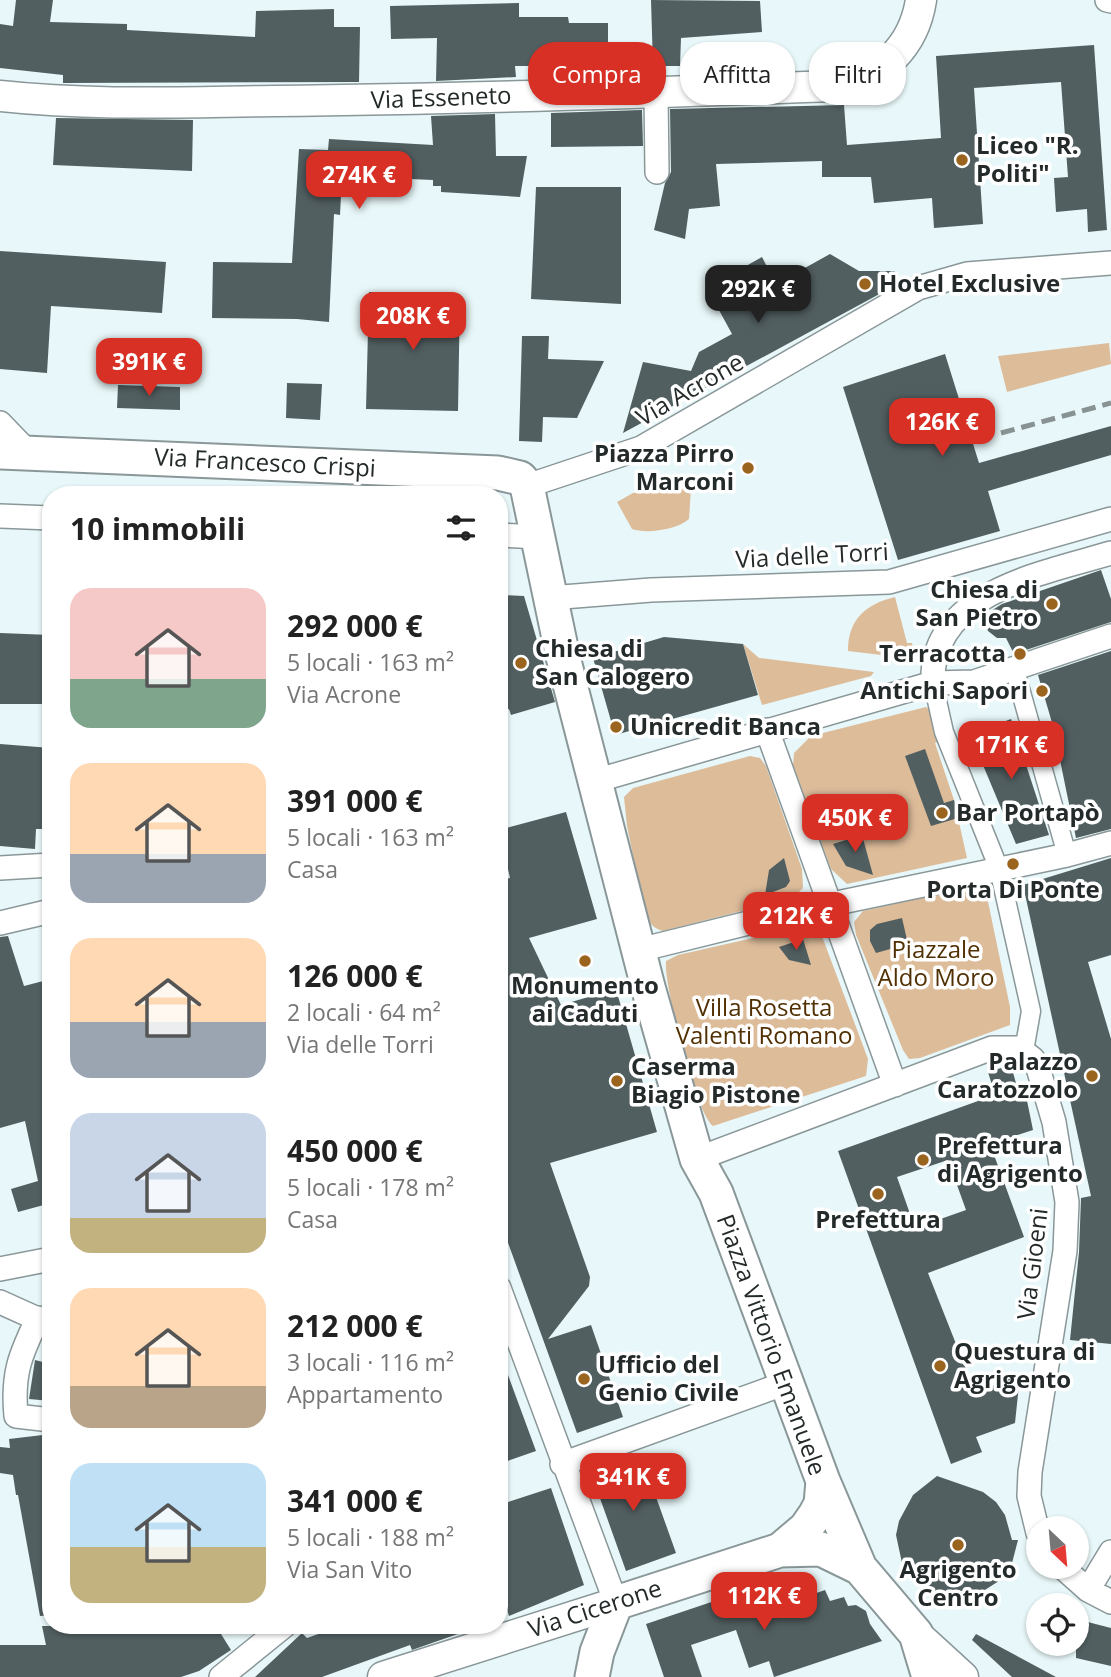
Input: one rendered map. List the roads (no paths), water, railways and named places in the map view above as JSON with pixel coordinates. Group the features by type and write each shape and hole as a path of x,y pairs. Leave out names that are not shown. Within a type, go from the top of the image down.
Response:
{"main road":[{"name":"Via Francesco Crispi","path":"14,452 498,473 520,478 527,486"},
{"path":"527,486 540,537 550,598 595,782 696,1158"},
{"name":"Piazza Vittorio Emanuele","path":"687,1579 780,1550 806,1528 815,1515 821,1504 823,1481 716,1192 696,1158"},
{"path":"823,1481 860,1568 916,1634 929,1677"},
{"path":"780,1550 821,1549 860,1568"},
{"name":"Via Cicerone","path":"615,1603 687,1579"},
{"path":"592,1677 597,1652 615,1603"}],"street":[{"name":"Via Esseneto","path":"666,93 835,86 861,80 895,57 917,23 921,0"},
{"name":"Via Esseneto","path":"0,96 50,101 133,103 426,101 528,97"},
{"path":"656,105 657,172"},
{"name":"Via Acrone","path":"527,486 641,448 918,288 967,274 1111,264"},
{"path":"0,423 14,452"},
{"path":"0,516 42,518"},
{"name":"Via delle Torri","path":"550,598 651,590 889,582 1111,519"},
{"path":"508,535 540,537"},
{"path":"696,1158 992,1048 1010,1046 1024,1051 1031,1011 999,869 944,732 933,683 937,652 960,617 976,602 1011,583 1111,553"},
{"path":"595,782 933,683 974,682 1015,671 1111,636"},
{"path":"1015,671 1067,855"},
{"path":"767,730 895,1085"},
{"path":"639,950 831,904 1067,855 1111,843"},
{"path":"0,868 42,866"},
{"path":"0,923 42,913"},
{"name":"Via Gioeni","path":"1024,1051 1033,1059 1054,1122 1067,1202 1065,1251 1030,1472 1029,1496 1034,1516"},
{"path":"0,1269 42,1261"},
{"path":"0,1302 42,1321"},
{"path":"508,1313 615,1603"},
{"path":"42,1325 18,1359 13,1387 16,1416 42,1419"},
{"path":"562,1464 786,1382"},
{"path":"1087,1590 1111,1552"},
{"path":"1075,1579 1087,1590 1111,1602"},
{"name":"Via Cicerone","path":"383,1677 615,1603"},
{"path":"221,1677 274,1634"},
{"path":"916,1634 962,1677"}],"railway":[{"path":"1001,433 1111,403"}],"place":[{"name":"Liceo \"R. Politi\"","path":"962,160"},
{"name":"Hotel Exclusive","path":"865,284"},
{"name":"Piazza Pirro Marconi","path":"748,468"},
{"name":"Chiesa di San Pietro","path":"1052,604"},
{"name":"Terracotta","path":"1020,654"},
{"name":"Chiesa di San Calogero","path":"521,663"},
{"name":"Antichi Sapori","path":"1042,691"},
{"name":"Unicredit Banca","path":"616,727"},
{"name":"Bar Portapò","path":"942,813"},
{"name":"Porta Di Ponte","path":"1013,864"},
{"name":"Monumento ai Caduti","path":"585,961"},
{"name":"Palazzo Caratozzolo","path":"1092,1076"},
{"name":"Caserma Biagio Pistone","path":"617,1081"},
{"name":"Prefettura di Agrigento","path":"923,1160"},
{"name":"Prefettura","path":"878,1194"},
{"name":"Questura di Agrigento","path":"940,1366"},
{"name":"Ufficio del Genio Civile","path":"584,1379"},
{"name":"Agrigento Centro","path":"958,1545"}],"park label":[{"name":"Piazzale Aldo Moro","path":"936,964"},
{"name":"Villa Rosetta Valenti Romano","path":"764,1022"}]}
